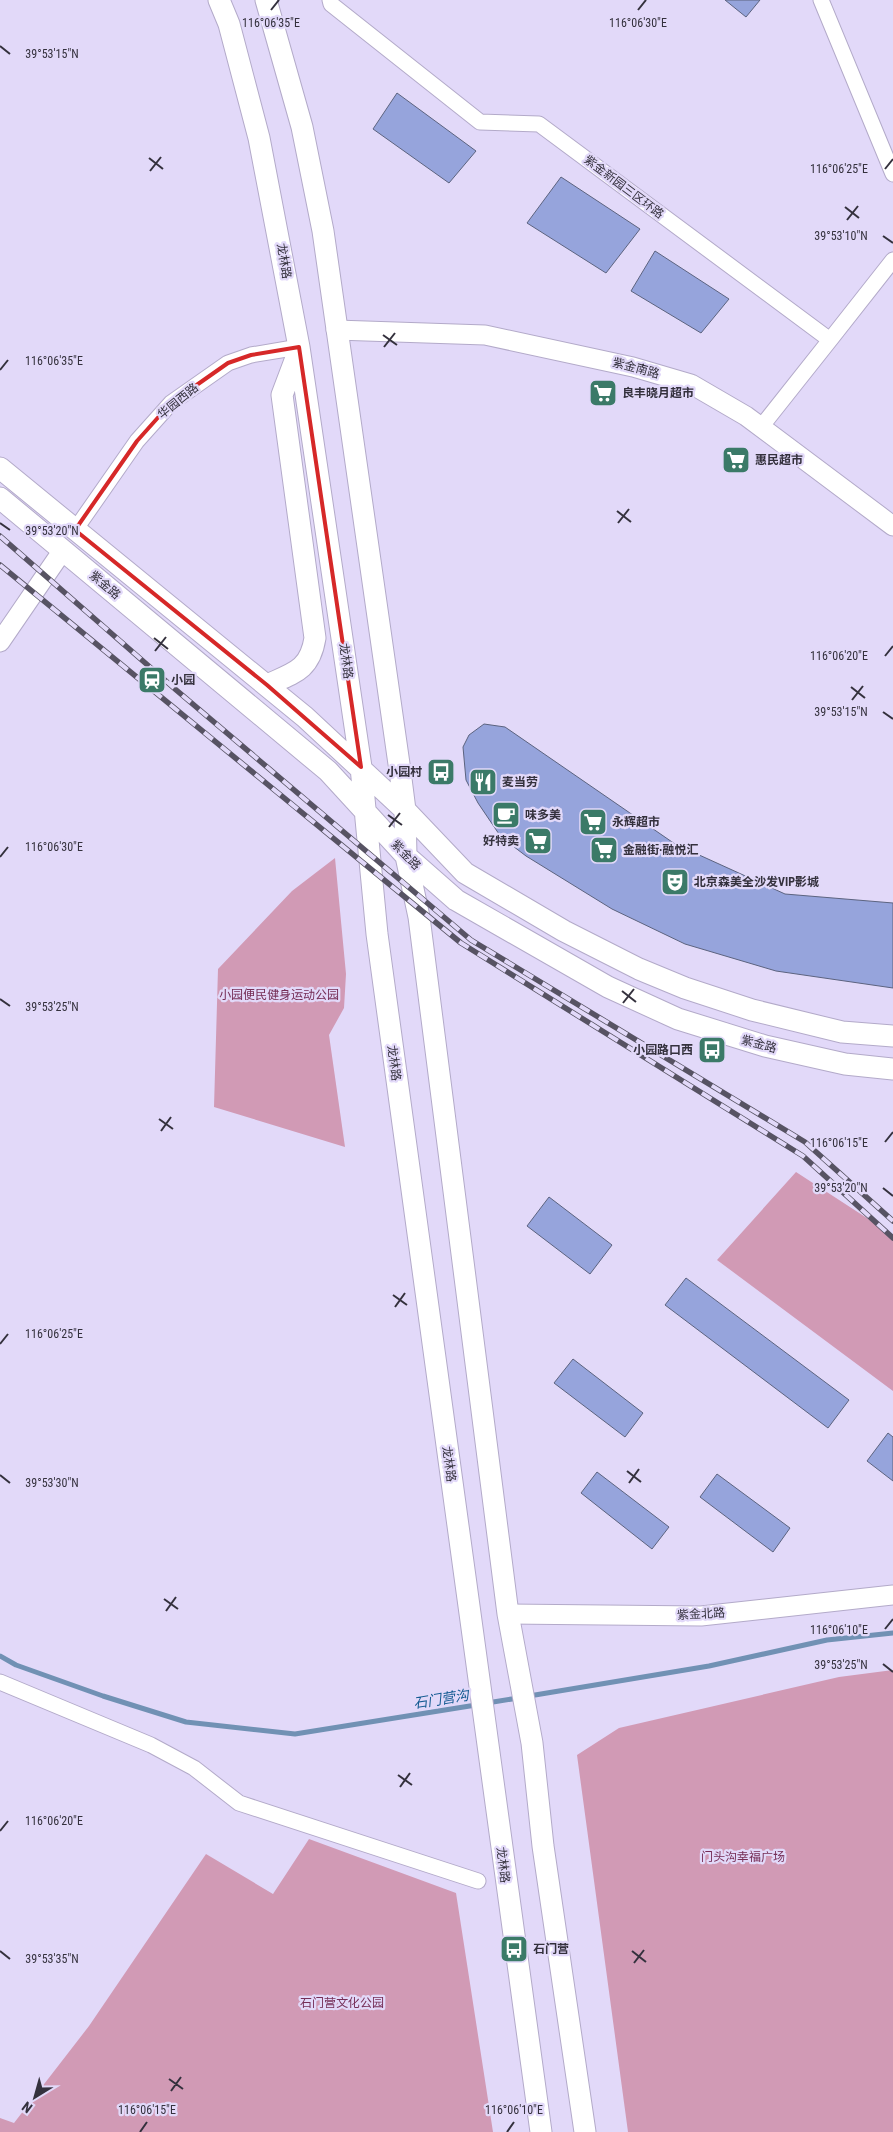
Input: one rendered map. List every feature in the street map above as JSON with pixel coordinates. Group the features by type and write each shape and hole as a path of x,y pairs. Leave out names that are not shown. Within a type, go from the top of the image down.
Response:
{"main road":[{"name":"龙林路","path":"219,0 229,24 259,138 300,347 361,768 373,909 541,2132"},
{"path":"266,0 302,127 323,231 405,810 406,856 419,917 508,1614 532,1743 543,1846 585,2132"},
{"path":"267,685 295,673 307,663 313,652 315,638 282,394 300,347"},
{"name":"紫金路","path":"0,468 267,685 361,768 405,810 465,873 564,931 639,969 685,988 752,1010 842,1032 893,1036"},
{"name":"紫金路","path":"0,498 328,771 406,856 456,900 599,982 678,1019 783,1050 845,1064 893,1069"}],"street":[{"name":"紫金新园三区环路","path":"330,0 331,4 480,122 539,124 830,340"},
{"path":"821,0 893,174"},
{"path":"761,427 893,260"},
{"name":"紫金南路","path":"336,330 485,335 574,352 692,384 746,416 893,526"},
{"name":"华园西路","path":"75,530 137,441 171,403 228,363 252,354 300,347"},
{"path":"0,642 63,550"},
{"name":"紫金北路","path":"508,1614 701,1616 893,1595"},
{"path":"0,1682 151,1745 194,1768 239,1803 478,1881"}],"highlighted area":[{"path":"299,347 361,767 267,685 75,530 137,441 171,403 228,363 251,355"}],"green space":[{"name":"小园便民健身运动公园","path":"335,858 346,974 344,1008 329,1035 345,1147 214,1107 218,969 292,891"},
{"path":"796,1172 893,1235 893,1391 717,1260"},
{"name":"门头沟幸福广场","path":"893,1670 893,2132 628,2132 577,1755 619,1728 839,1677"},
{"name":"石门营文化公园","path":"309,1839 456,1893 493,2132 0,2132 0,2118 14,2123 89,2026 206,1854 273,1894"}],"building":[{"path":"725,0 760,0 746,17"},
{"path":"397,93 476,151 449,183 373,129"},
{"path":"561,177 640,229 606,273 527,223"},
{"path":"655,251 729,299 701,333 631,291"},
{"name":"金融街·融悦汇","path":"484,724 505,727 675,844 785,894 893,903 893,988 776,971 685,944 612,909 526,856 501,837 478,803 466,780 463,747 469,735"},
{"path":"549,1197 612,1245 590,1274 527,1226"},
{"path":"686,1278 849,1400 828,1428 665,1305"},
{"path":"573,1359 643,1413 625,1437 554,1383"},
{"path":"888,1433 893,1437 893,1481 867,1461"},
{"path":"597,1472 669,1527 652,1549 581,1493"},
{"path":"717,1474 790,1528 773,1552 700,1497"}],"waterway":[{"name":"石门营沟","path":"529,1696 709,1666 827,1640 893,1633"},
{"name":"石门营沟","path":"0,1656 16,1665 103,1696 186,1722 295,1734 476,1705"},
{"name":"石门营沟","path":"487,1703 518,1698"}],"railway":[{"path":"0,536 175,689 471,940 805,1142 893,1221"},
{"path":"0,565 461,943 803,1156 893,1238"}],"place":[{"name":"良丰晓月超市","path":"603,393"},
{"name":"惠民超市","path":"736,460"},
{"name":"小园","path":"152,680"},
{"name":"小园村","path":"441,772"},
{"name":"麦当劳","path":"483,782"},
{"name":"味多美","path":"506,815"},
{"name":"永辉超市","path":"593,822"},
{"name":"好特卖","path":"538,841"},
{"name":"金融街·融悦汇","path":"604,850"},
{"name":"北京森美全沙发VIP影城","path":"675,882"},
{"name":"小园路口西","path":"712,1050"},
{"name":"石门营","path":"514,1949"}]}
